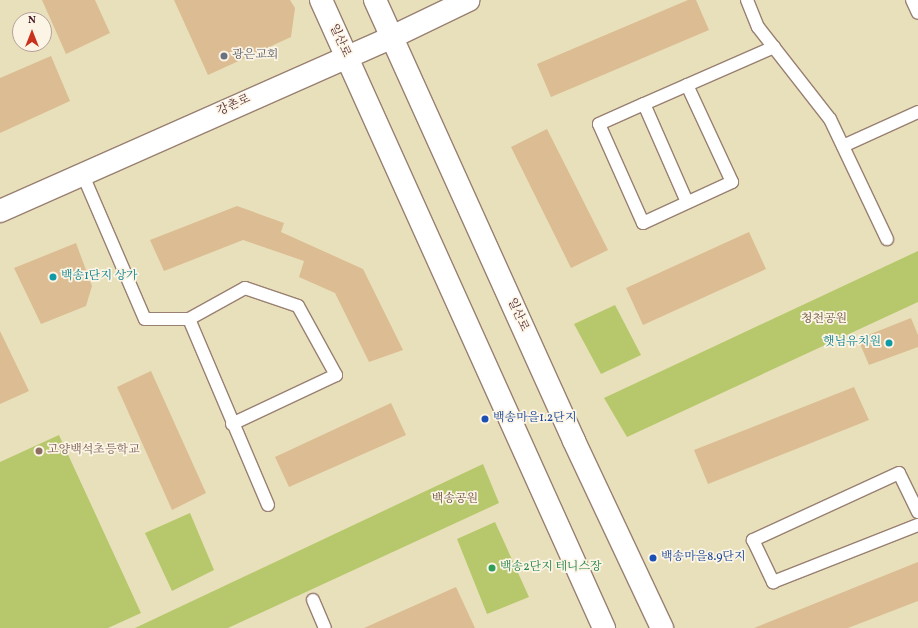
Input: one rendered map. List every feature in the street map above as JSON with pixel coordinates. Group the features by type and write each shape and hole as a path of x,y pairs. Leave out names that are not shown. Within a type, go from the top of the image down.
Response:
{"main road":[{"name":"일산로","path":"321,0 604,628"},
{"name":"일산로","path":"375,0 570,434 662,628"},
{"name":"강촌로","path":"0,211 82,173 392,37 468,0"}],"lane":[{"path":"747,0 758,26 830,119 887,239"},
{"path":"912,0 918,13"},
{"path":"687,85 732,182 643,223 599,124 687,85 774,47"},
{"path":"644,104 687,202"},
{"path":"843,146 918,112"},
{"path":"82,173 145,319 189,319 245,288 298,306 336,374 232,424"},
{"path":"189,319 232,424 268,505"},
{"path":"918,512 899,473 752,540 773,582 918,524"},
{"path":"313,600 325,628"}],"green space":[{"name":"청천공원","path":"918,251 918,302 627,437 604,398"},
{"path":"615,305 641,355 601,374 574,324"},
{"name":"고양백석초등학교","path":"59,435 141,613 108,628 0,628 0,462"},
{"name":"백송공원","path":"483,464 499,503 228,628 135,628"},
{"path":"190,513 214,570 172,591 145,533"},
{"name":"백송2단지 테니스장","path":"495,522 529,597 487,614 457,539"}],"building":[{"path":"42,0 95,0 110,33 66,54 52,22 52,12 47,12"},
{"name":"광은교회","path":"174,0 290,0 295,8 291,37 208,75"},
{"path":"688,0 696,0 709,30 551,97 537,64"},
{"path":"51,56 70,101 0,133 0,78"},
{"path":"547,129 608,250 571,268 511,147"},
{"path":"237,206 284,223 281,232 363,269 403,350 369,362 335,293 299,277 304,261 243,240 164,271 150,240"},
{"path":"749,232 766,269 643,325 626,288"},
{"name":"백송1단지 상가","path":"76,243 92,286 86,306 41,324 14,268"},
{"name":"햇님유치원","path":"911,318 918,335 918,347 869,365 858,339"},
{"path":"0,331 29,391 0,404"},
{"path":"151,371 206,493 172,510 117,387"},
{"path":"854,387 869,420 708,484 694,450"},
{"path":"391,403 406,435 289,487 275,457"},
{"path":"918,562 918,601 848,628 754,628"},
{"path":"456,587 475,628 364,628"}],"place":[{"name":"광은교회","path":"224,56"},
{"name":"백송1단지 상가","path":"53,277"},
{"name":"햇님유치원","path":"889,343"},
{"name":"백송마을1.2단지","path":"485,419"},
{"name":"고양백석초등학교","path":"39,451"},
{"name":"백송마을8.9단지","path":"653,558"},
{"name":"백송2단지 테니스장","path":"492,568"}]}
